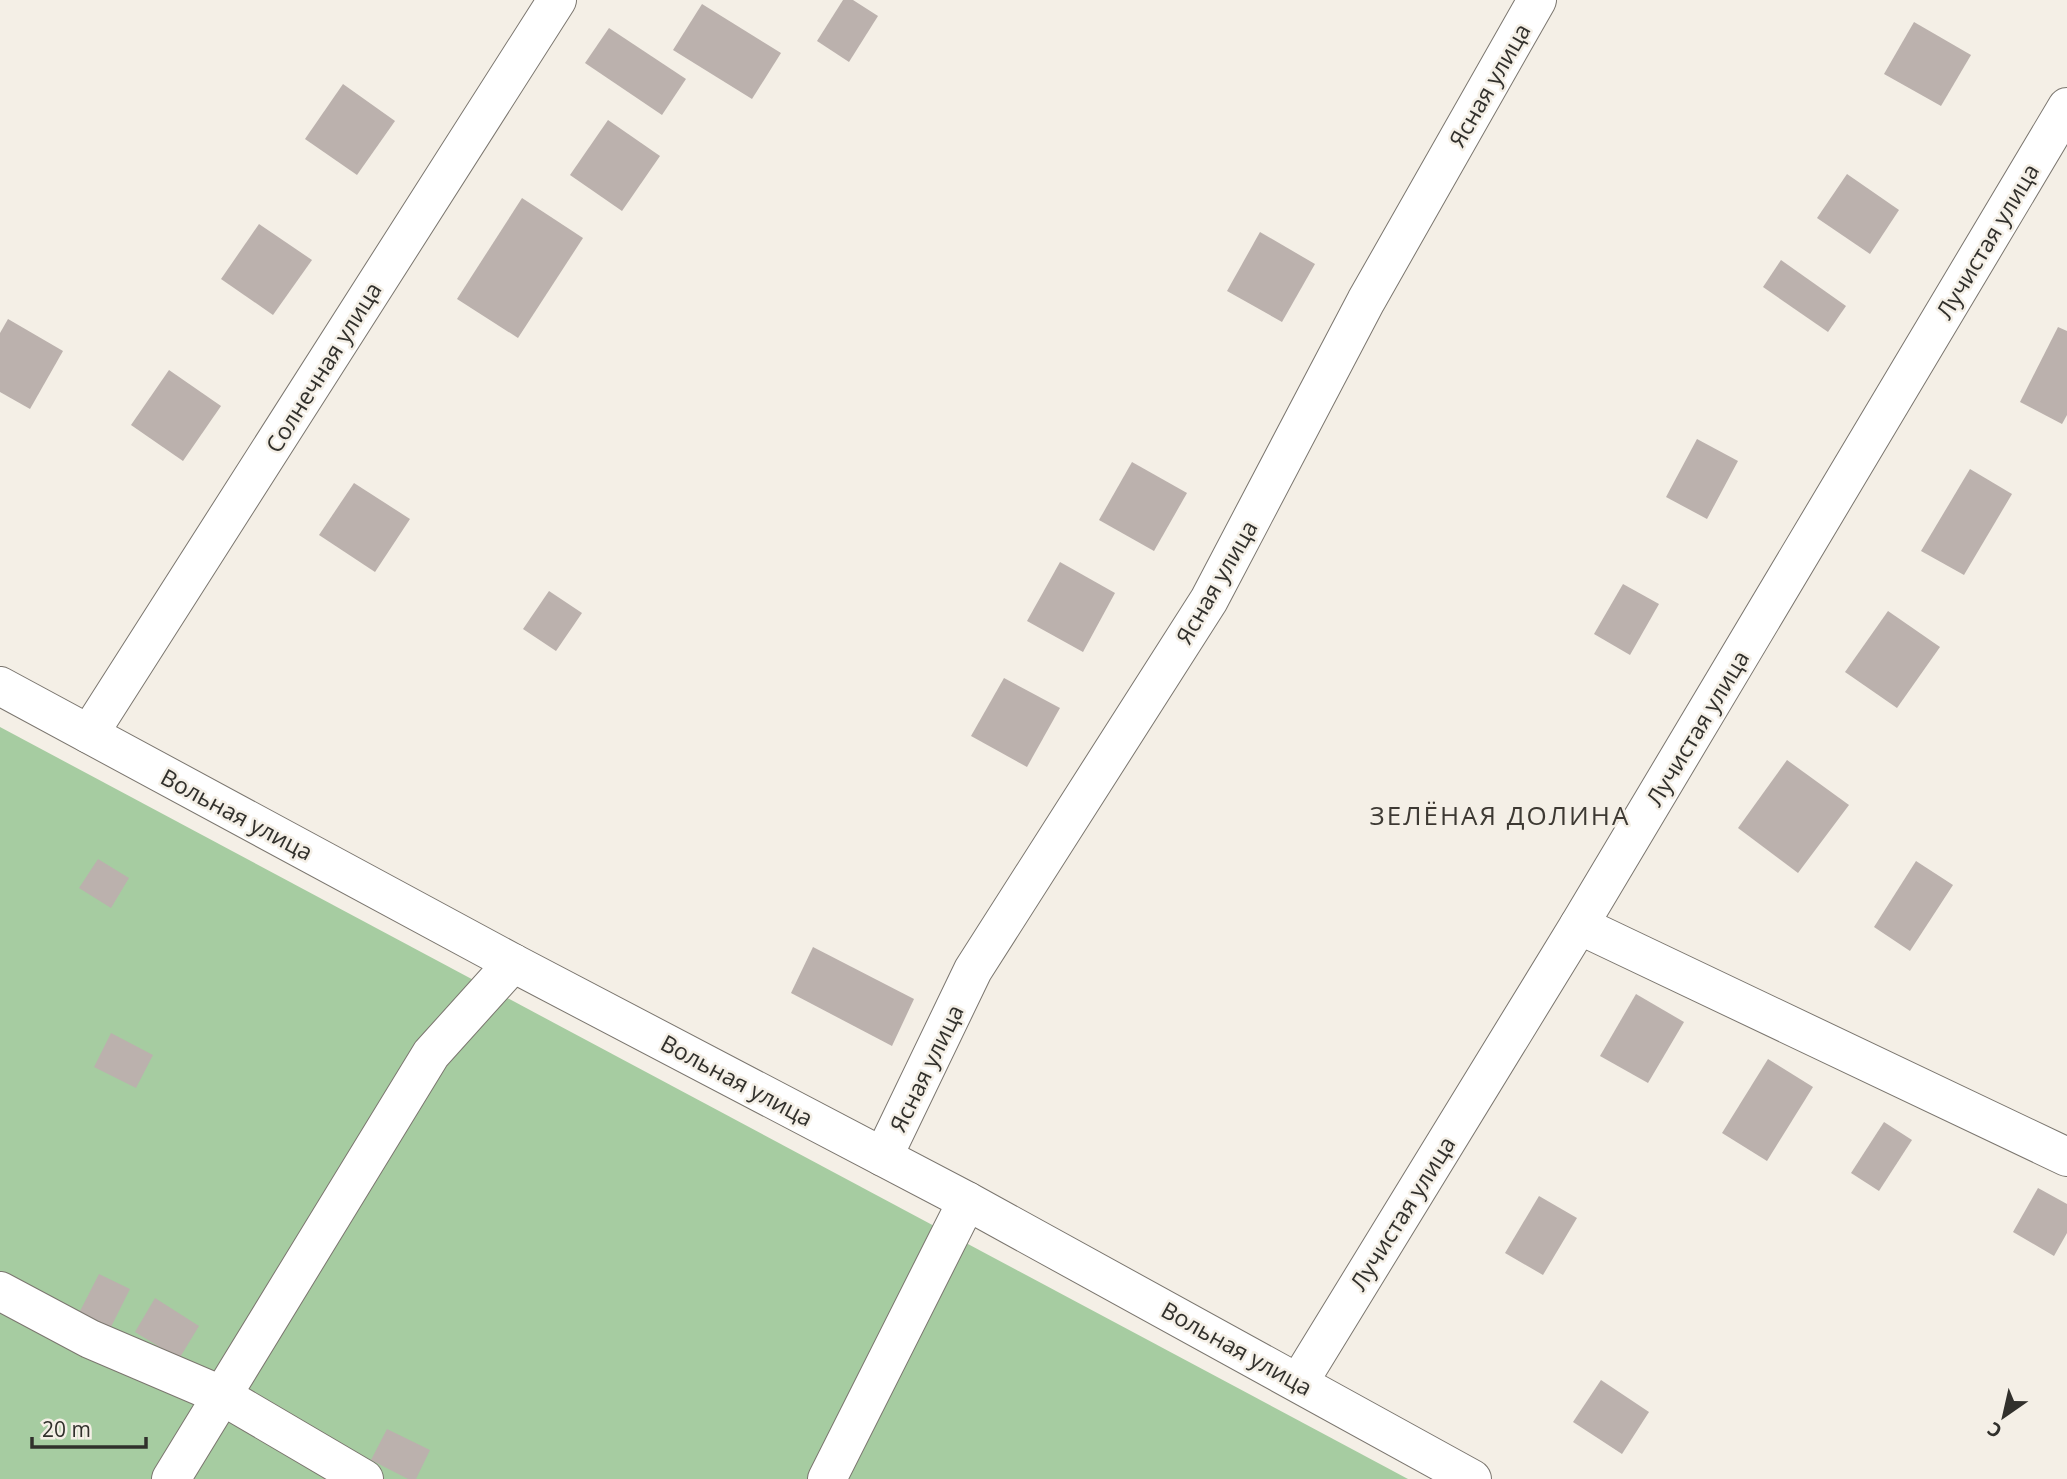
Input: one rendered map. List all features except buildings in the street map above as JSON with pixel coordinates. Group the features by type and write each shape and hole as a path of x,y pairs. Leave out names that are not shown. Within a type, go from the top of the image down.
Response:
{"street":[{"name":"Солнечная улица","path":"89,734 557,0"},
{"name":"Ясная улица","path":"883,1157 973,971 1209,600 1366,301 1537,0"},
{"name":"Лучистая улица","path":"1298,1382 1579,925 2067,107"},
{"name":"Вольная улица","path":"0,686 513,963 967,1200 1472,1479"},
{"path":"1579,925 2067,1157"},
{"path":"171,1479 431,1054 513,963"},
{"path":"827,1479 967,1200"},
{"path":"0,1291 90,1339 221,1395 364,1479"}],"green space":[{"path":"0,727 1408,1479 0,1479"}],"district":[{"name":"ЗЕЛЁНАЯ ДОЛИНА","path":"1500,815"}]}
